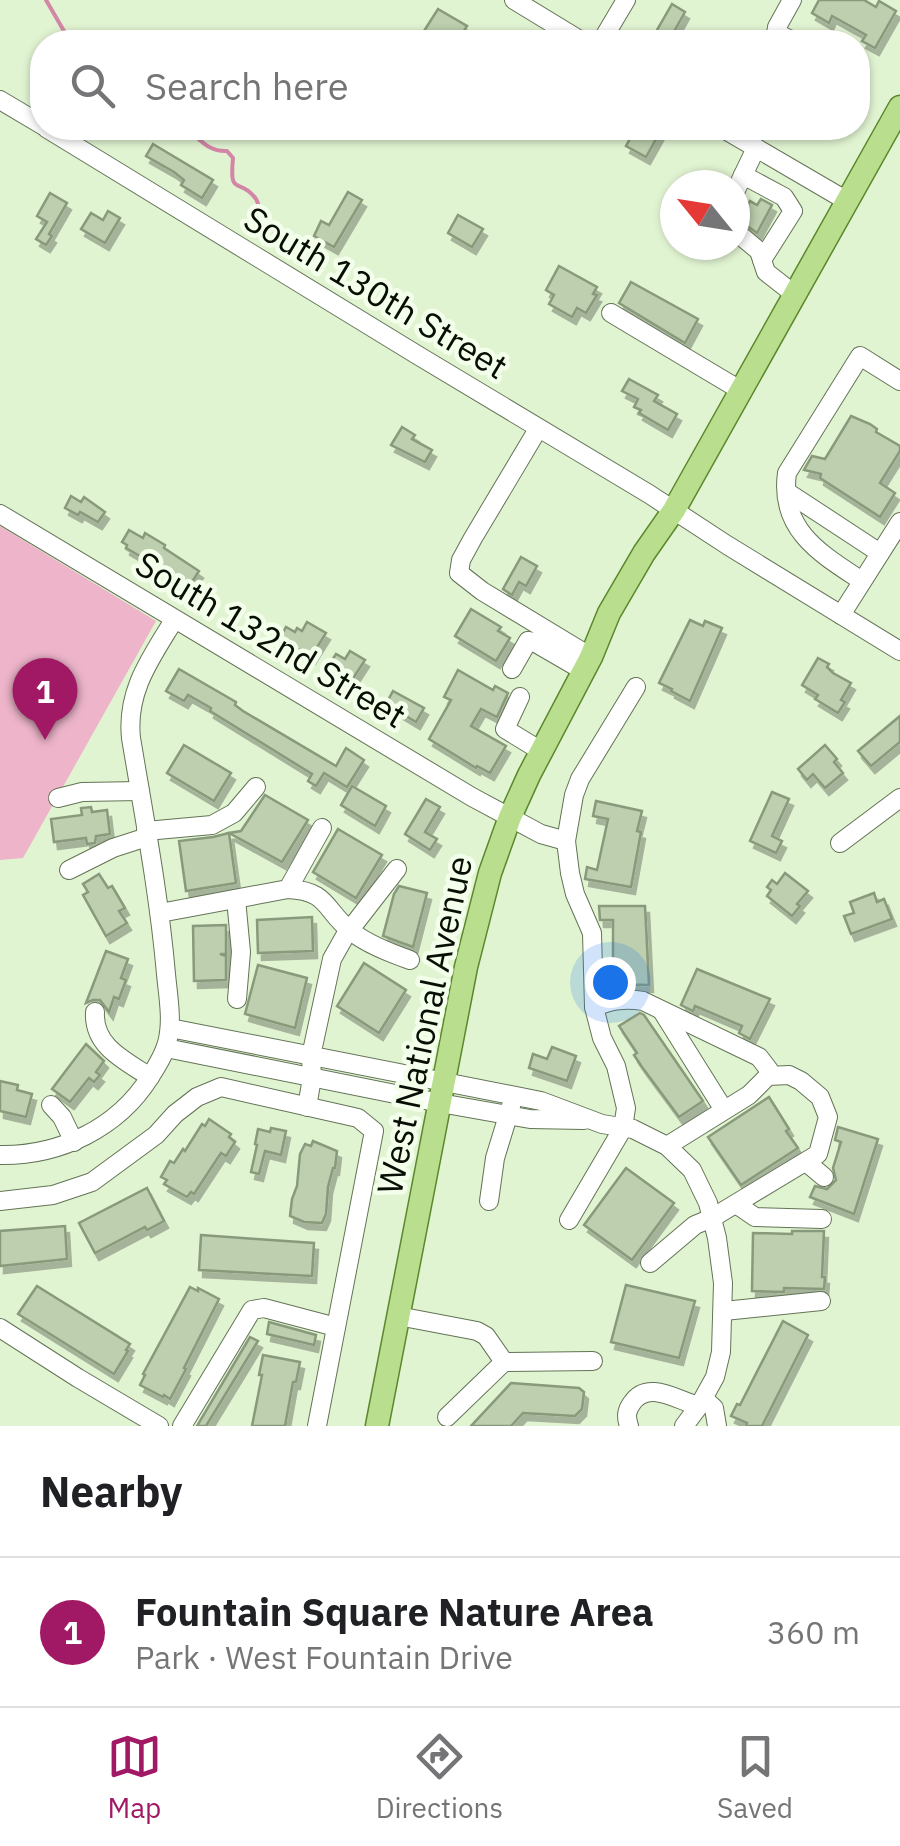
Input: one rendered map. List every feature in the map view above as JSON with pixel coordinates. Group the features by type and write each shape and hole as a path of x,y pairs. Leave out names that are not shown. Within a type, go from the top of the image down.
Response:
{"main road":[{"name":"West National Avenue","path":"376,1426 466,966 510,817 588,664 622,620 639,590 674,510 900,106"}],"street":[{"path":"514,0 563,30"},
{"path":"609,30 626,0"},
{"path":"777,30 792,0"},
{"name":"South 130th Street","path":"0,100 30,118"},
{"name":"South 130th Street","path":"67,140 900,651"},
{"path":"744,140 846,202"},
{"path":"746,170 756,148"},
{"path":"750,187 784,197 793,211 762,260"},
{"path":"750,244 759,251 766,272 794,294"},
{"path":"611,313 740,390"},
{"path":"862,581 802,536 792,520 786,474 860,356 900,381"},
{"path":"538,428 461,560 459,573 588,664"},
{"path":"787,492 880,553"},
{"name":"South 132nd Street","path":"0,514 472,797 540,834 566,841"},
{"path":"841,615 900,522"},
{"path":"0,1155 36,1153 74,1142 100,1128 132,1100 166,1048 170,1028 160,913 130,729 133,695 140,675 174,620"},
{"path":"512,668 528,641 588,664"},
{"path":"570,1220 624,1128 626,1108 616,1066 602,1038 594,1007 592,933 570,873 566,841 580,779 636,686"},
{"path":"520,697 504,729 542,751"},
{"path":"69,870 147,834 212,824 234,813 256,787"},
{"path":"58,798 82,792 140,790"},
{"path":"840,843 900,798"},
{"path":"288,889 322,828"},
{"path":"299,1105 293,1088 306,1076 332,959 349,930 398,868"},
{"path":"160,913 288,889 307,890 324,900 349,930 384,951 410,960"},
{"path":"236,899 240,952 237,999"},
{"path":"594,1007 611,1000 643,1001 758,1057 769,1070 749,1095 667,1146"},
{"path":"662,1010 724,1110"},
{"path":"95,1012 94,1025 102,1042 150,1076"},
{"path":"170,1028 311,1056 442,1092 510,1116 590,1120"},
{"path":"166,1048 306,1076 513,1096 650,1136 667,1146 692,1170 708,1203 723,1283 719,1363 701,1403 684,1426"},
{"path":"650,1263 695,1226 818,1154 828,1117 820,1097 789,1074 768,1076"},
{"path":"0,1200 53,1194 92,1182 144,1144 175,1114 197,1098 221,1088 358,1118 374,1131 317,1426"},
{"path":"489,1201 495,1158 513,1096"},
{"path":"51,1104 74,1142"},
{"path":"806,1162 824,1178"},
{"path":"736,1204 755,1217 822,1220"},
{"path":"724,1311 821,1301"},
{"path":"182,1426 252,1310 264,1308 336,1327"},
{"path":"398,1316 482,1333 504,1362"},
{"path":"0,1328 159,1426"},
{"path":"447,1417 504,1362 593,1361"},
{"path":"629,1426 626,1418 634,1399 642,1393 660,1392 714,1408 717,1426"}],"shaded area":[{"path":"0,526 156,621 23,858 0,860"}],"building":[{"path":"819,0 864,0 876,7 879,1 896,11 875,48 870,45 870,30 857,30 832,16 829,23 812,13"},
{"path":"672,4 685,12 675,30 657,30"},
{"path":"438,9 467,26 464,30 425,30"},
{"path":"629,140 656,140 646,157 626,146"},
{"path":"153,144 213,180 202,198 181,185 184,180 174,172 146,156"},
{"path":"348,192 362,200 334,247 314,236 321,221 329,225"},
{"path":"50,193 67,203 46,245 36,239 47,222 37,216"},
{"path":"761,199 772,205 757,233 750,228 750,201 757,205"},
{"path":"108,211 120,218 105,243 81,229 91,213 103,220"},
{"path":"458,215 483,229 472,247 448,233"},
{"path":"559,266 597,287 593,294 597,295 586,313 577,308 572,317 549,304 554,295 546,290"},
{"path":"631,282 698,319 685,343 619,303"},
{"path":"629,379 658,395 654,401 677,414 668,430 634,407 638,399 622,391"},
{"path":"851,416 870,424 900,446 880,483 895,493 880,517 820,478 821,474 804,470 812,456 825,459"},
{"path":"402,427 415,435 412,439 432,450 425,462 391,445"},
{"path":"71,496 81,502 84,497 105,512 98,522 80,512 78,515 65,508"},
{"path":"129,530 143,538 145,533 199,571 190,585 126,548 122,542"},
{"path":"521,557 537,566 526,586 519,582 512,595 503,589"},
{"path":"471,609 501,627 498,631 510,638 496,661 455,636"},
{"path":"690,620 722,628 690,701 659,683"},
{"path":"307,622 326,633 311,657 280,638 286,627 302,631"},
{"path":"350,651 365,660 352,680 329,665 336,654 345,659"},
{"path":"818,658 851,683 838,713 815,699 818,695 802,685"},
{"path":"179,669 336,766 346,748 364,760 347,787 324,773 316,786 308,781 312,774 210,711 211,708 188,695 184,701 166,691"},
{"path":"458,670 493,690 495,686 508,693 497,717 481,709 471,726 506,746 490,773 429,739 451,700 444,697"},
{"path":"393,691 424,708 416,722 386,704"},
{"path":"900,716 900,742 871,766 858,751"},
{"path":"184,745 231,773 214,801 167,773"},
{"path":"825,745 843,773 825,788 813,774 807,780 798,769"},
{"path":"352,786 386,806 375,826 341,805"},
{"path":"772,792 789,799 772,836 782,841 776,853 750,841"},
{"path":"265,795 308,820 282,862 229,833 241,831"},
{"path":"426,799 440,807 425,832 437,839 430,850 405,834"},
{"path":"596,801 642,811 631,887 585,879 587,867 597,870 608,819 593,816"},
{"path":"91,807 92,812 107,810 110,834 96,836 95,843 87,844 86,838 54,842 51,819 82,815 81,808"},
{"path":"338,829 382,855 356,898 313,872"},
{"path":"229,833 236,883 186,891 179,841"},
{"path":"785,873 808,891 792,916 767,896 772,880 777,884"},
{"path":"99,874 108,888 112,886 125,908 119,911 127,923 106,936 83,895 88,892 83,884"},
{"path":"399,886 427,893 413,947 383,936"},
{"path":"874,893 877,902 884,899 892,919 851,934 844,916 854,913 850,902"},
{"path":"599,906 645,906 649,985 606,984 606,972 613,972 613,920 600,920"},
{"path":"312,917 313,951 258,953 257,920"},
{"path":"226,925 226,954 220,954 226,956 226,980 194,981 193,926"},
{"path":"106,951 128,959 121,978 126,980 109,1012 100,1000 86,1003"},
{"path":"364,963 406,990 379,1033 337,1006"},
{"path":"258,965 307,978 295,1028 245,1014"},
{"path":"697,969 770,999 750,1039 739,1033 742,1026 695,1006 693,1011 681,1005"},
{"path":"640,1013 703,1101 679,1117 634,1055 637,1053 619,1026"},
{"path":"86,1044 104,1061 96,1072 100,1075 94,1082 89,1078 70,1102 52,1089"},
{"path":"552,1047 576,1056 567,1081 529,1068 533,1054 547,1059"},
{"path":"0,1081 18,1085 17,1090 32,1094 26,1117 0,1111"},
{"path":"769,1097 798,1148 741,1185 708,1137"},
{"path":"209,1119 231,1134 229,1137 235,1142 226,1156 221,1153 194,1194 191,1192 187,1197 164,1184 167,1180 161,1177 170,1161 174,1163"},
{"path":"838,1127 878,1139 854,1214 810,1197 815,1186 827,1189 836,1180 833,1168 841,1142 835,1140"},
{"path":"271,1128 286,1131 281,1155 265,1151 259,1174 251,1172 258,1129 270,1132"},
{"path":"313,1141 337,1151 322,1223 290,1216 300,1154 305,1144 311,1146"},
{"path":"626,1168 674,1203 632,1260 584,1225"},
{"path":"147,1188 164,1221 95,1253 79,1223"},
{"path":"65,1226 67,1259 0,1266 0,1231"},
{"path":"824,1231 824,1289 752,1291 753,1233"},
{"path":"201,1235 314,1243 312,1276 199,1270"},
{"path":"626,1285 695,1301 679,1358 611,1342"},
{"path":"37,1286 130,1344 114,1374 18,1314"},
{"path":"190,1287 219,1299 170,1399 140,1385"},
{"path":"783,1321 808,1335 762,1426 746,1426 747,1423 731,1416"},
{"path":"269,1322 316,1335 314,1345 267,1334"},
{"path":"250,1337 258,1341 206,1426 197,1426"},
{"path":"263,1355 300,1362 285,1426 252,1426"},
{"path":"511,1383 579,1388 584,1392 582,1409 575,1416 523,1413 511,1426 471,1426"}],"waterway":[{"path":"46,0 63,30"},
{"path":"200,140 209,147 227,151 233,158 234,183 256,199 261,225 276,232 286,254"}],"place":[{"name":"Fountain Square Nature Area","path":"45,740"}]}
